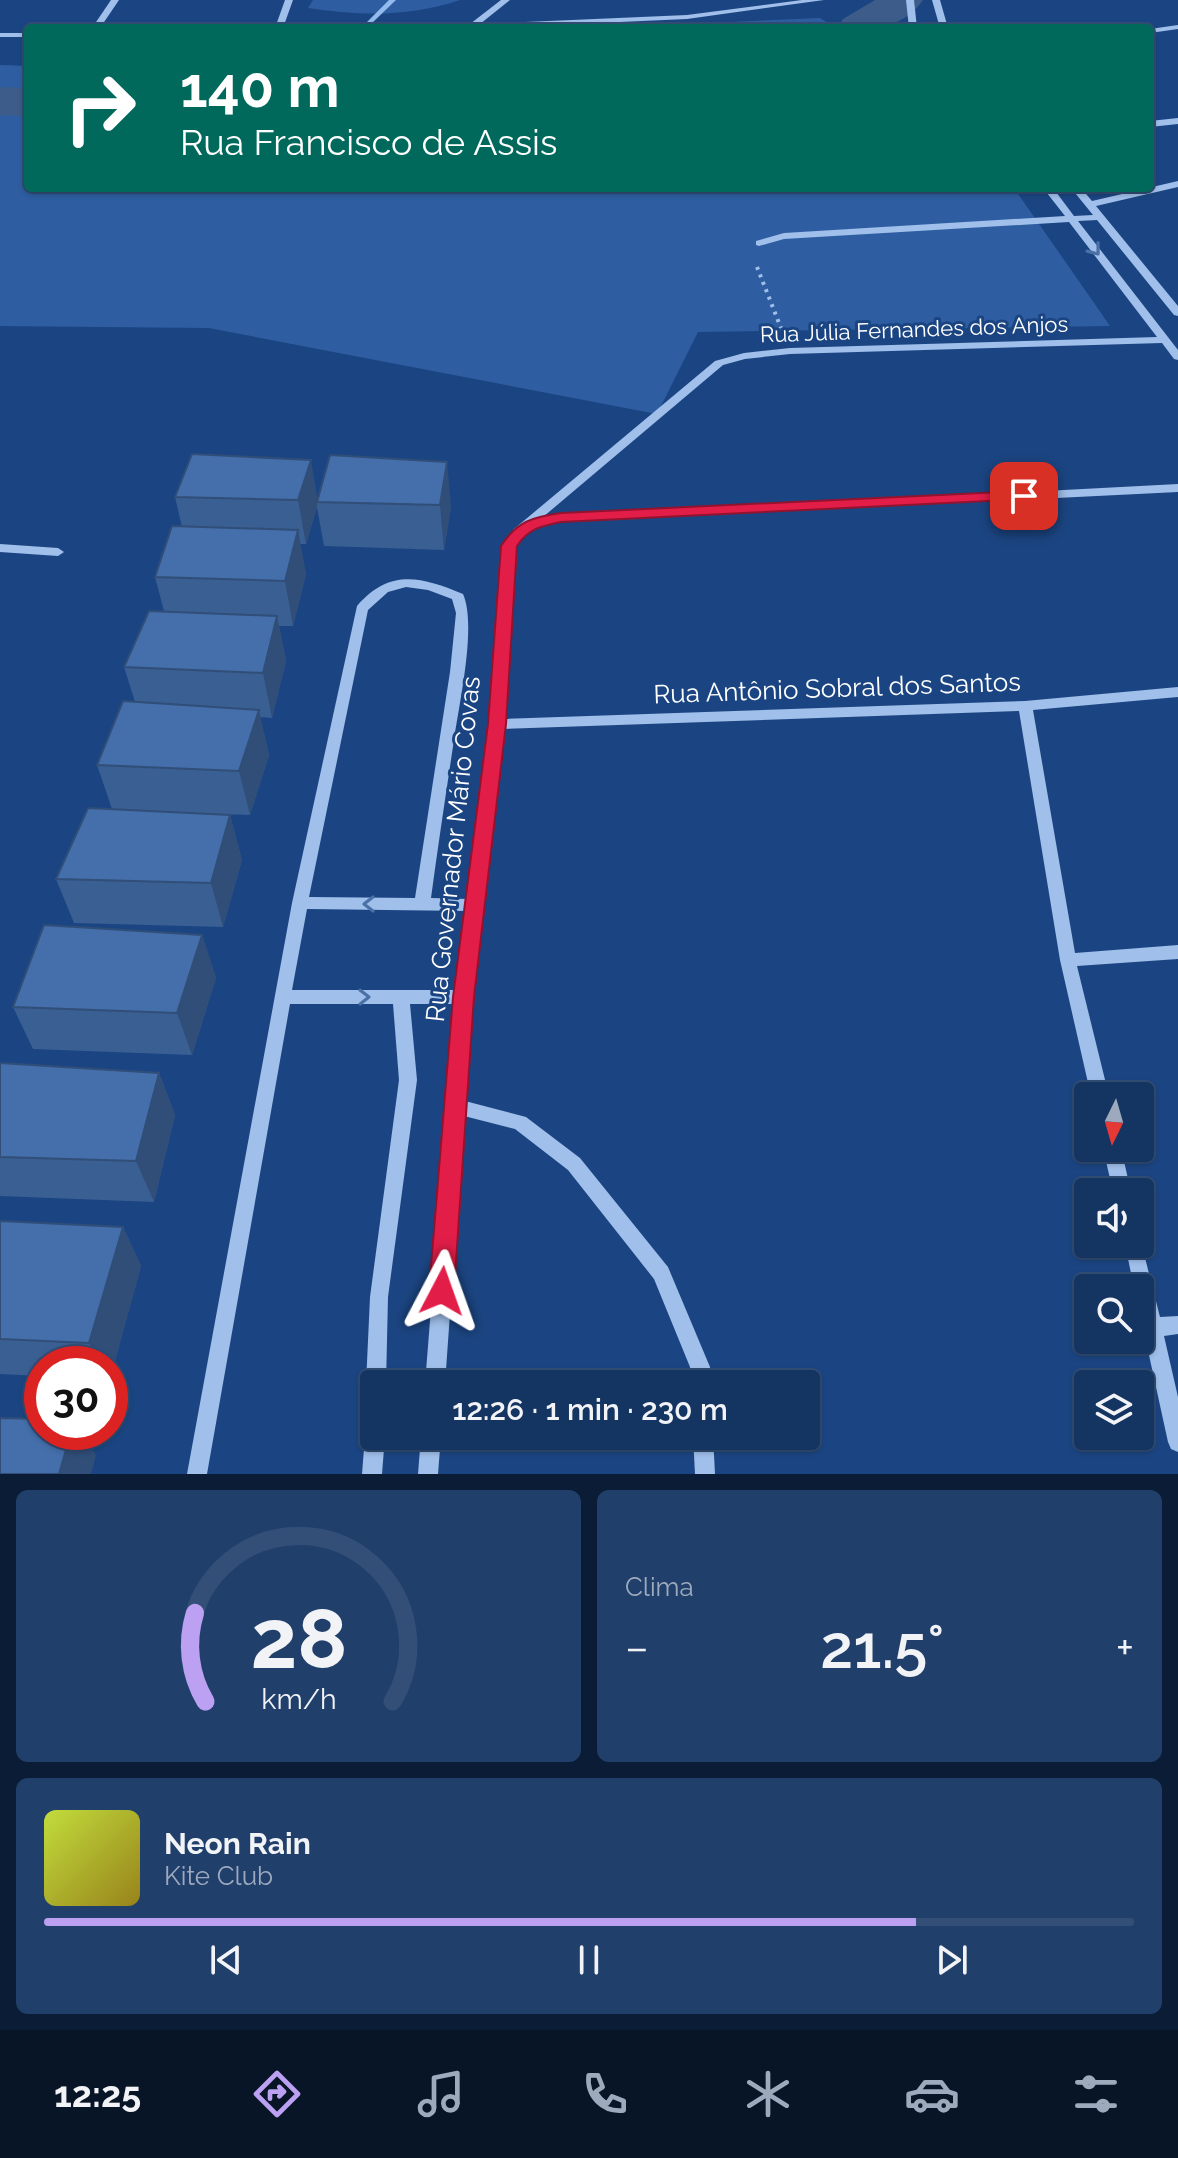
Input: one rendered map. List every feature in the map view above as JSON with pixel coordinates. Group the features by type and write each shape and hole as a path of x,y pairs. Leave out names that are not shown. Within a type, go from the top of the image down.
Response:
{"street":[{"path":"99,24 115,0"},
{"path":"280,24 289,0"},
{"path":"476,24 506,0"},
{"path":"521,24 687,17 820,0"},
{"path":"910,0 913,24"},
{"path":"936,0 943,24"},
{"path":"1154,30 1178,27"},
{"path":"0,35 24,35"},
{"path":"1154,124 1178,121"},
{"path":"1154,190 1178,184"},
{"path":"1051,192 1178,357"},
{"path":"1079,192 1178,313"},
{"path":"1088,205 1144,192"},
{"path":"759,243 784,236 1073,222 1099,217"},
{"name":"Rua Júlia Fernandes dos Anjos","path":"533,522 719,363 744,356 790,351 1165,340"},
{"path":"533,522 561,518 1178,488"},
{"name":"Rua Governador Mário Covas","path":"436,1370 464,997 497,724 509,546 518,532 533,522"},
{"path":"0,548 58,552"},
{"path":"197,1474 286,997 300,903 362,609 374,592 401,582 427,583 458,597 462,613 457,672 422,904"},
{"name":"Rua Antônio Sobral dos Santos","path":"497,724 1025,706 1178,692"},
{"path":"1025,706 1068,960 1097,1082"},
{"path":"300,903 475,905"},
{"path":"1068,960 1178,952"},
{"path":"376,1370 379,1297 408,1080 401,996"},
{"path":"286,997 464,997"},
{"path":"456,1106 520,1123 574,1164 661,1273 700,1370"},
{"path":"1154,1327 1178,1325"},
{"path":"1154,1332 1178,1442"},
{"path":"372,1474 374,1450"},
{"path":"428,1474 430,1450"},
{"path":"704,1450 705,1474"}],"path":[{"path":"759,243 755,264 790,351"}],"shaded area":[{"path":"313,0 460,0 422,10 347,13 308,8"},
{"path":"820,18 830,24 686,24"},
{"path":"0,65 24,66 24,192 1017,192 1110,326 698,332 657,414 209,328 0,326"}],"building":[{"path":"192,454 311,460 298,500 175,497"},
{"path":"330,455 447,462 440,505 317,502"},
{"path":"172,526 298,530 285,581 155,577"},
{"path":"149,611 277,616 263,673 124,667"},
{"path":"123,701 259,710 239,771 97,765"},
{"path":"88,808 230,815 211,883 56,879"},
{"path":"44,925 202,935 177,1013 13,1007"},
{"path":"0,1063 159,1073 136,1161 0,1157"},
{"path":"0,1221 123,1227 89,1343 0,1339"},
{"path":"0,1418 24,1419 24,1450 66,1450 59,1474 0,1474"}],"waterway":[{"path":"368,24 393,0"},
{"path":"864,24 903,0"},
{"path":"0,101 24,102"}],"route":[{"path":"442,1291 464,997 497,724 509,546 518,532 533,522 561,518 1024,496"}]}
